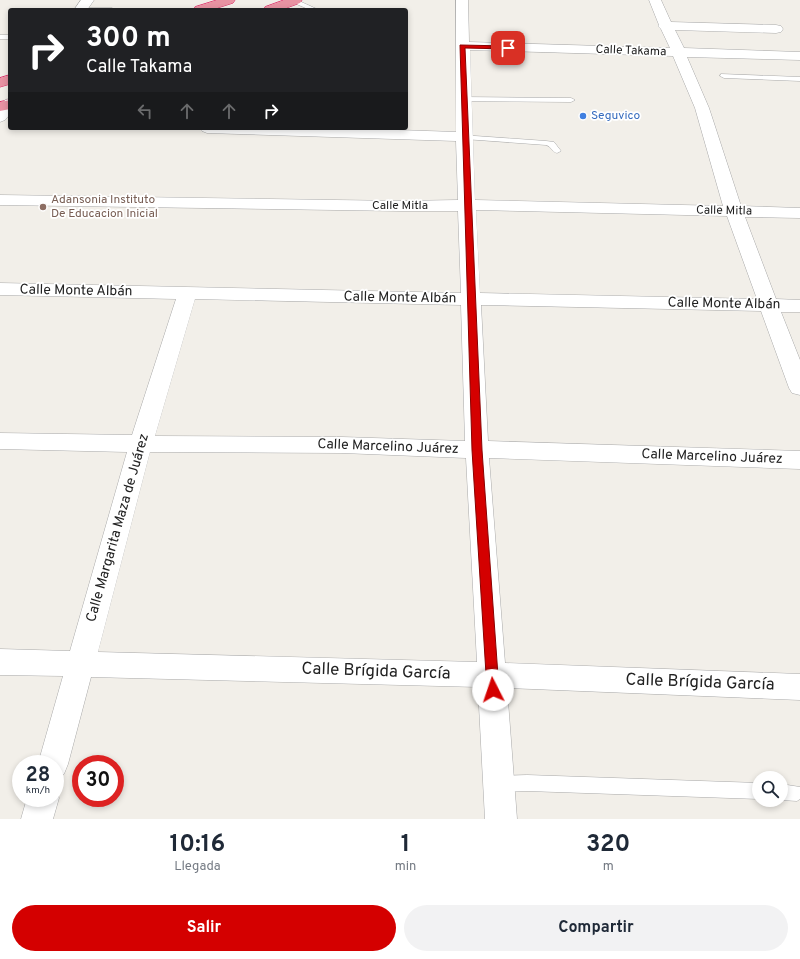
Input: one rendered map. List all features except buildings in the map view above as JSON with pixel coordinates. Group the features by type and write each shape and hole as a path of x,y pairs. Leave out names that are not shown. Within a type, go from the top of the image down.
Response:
{"highway":[{"path":"205,8 229,0"},
{"path":"274,8 295,0"}],"street":[{"path":"82,8 88,0"},
{"path":"462,0 464,137 477,450 501,819"},
{"path":"655,0 665,26 679,53 702,108 716,149 734,212 800,388"},
{"path":"665,26 776,29"},
{"name":"Calle Takama","path":"462,46 800,56"},
{"path":"0,118 8,107"},
{"path":"286,130 464,137"},
{"name":"Calle Mitla","path":"0,200 400,206 467,205 800,213"},
{"name":"Calle Monte Albán","path":"0,289 800,306"},
{"name":"Calle Margarita Maza de Juárez","path":"55,755 142,444 187,293"},
{"name":"Calle Marcelino Juárez","path":"0,441 142,444 342,445 800,460"},
{"name":"Calle Brígida García","path":"0,662 492,675 800,687"},
{"path":"37,819 40,807"}],"lane":[{"path":"295,0 312,8"},
{"path":"724,76 800,79"},
{"path":"464,98 570,100"},
{"path":"464,137 546,143 551,144 557,151"},
{"path":"499,784 527,783 752,791"},
{"path":"788,792 797,793"}],"place":[{"name":"Seguvico","path":"583,116"},
{"name":"Adansonia Instituto De Educacion Inicial","path":"43,207"}],"route":[{"path":"493,690 477,450 464,137 462,46 508,48"}]}
